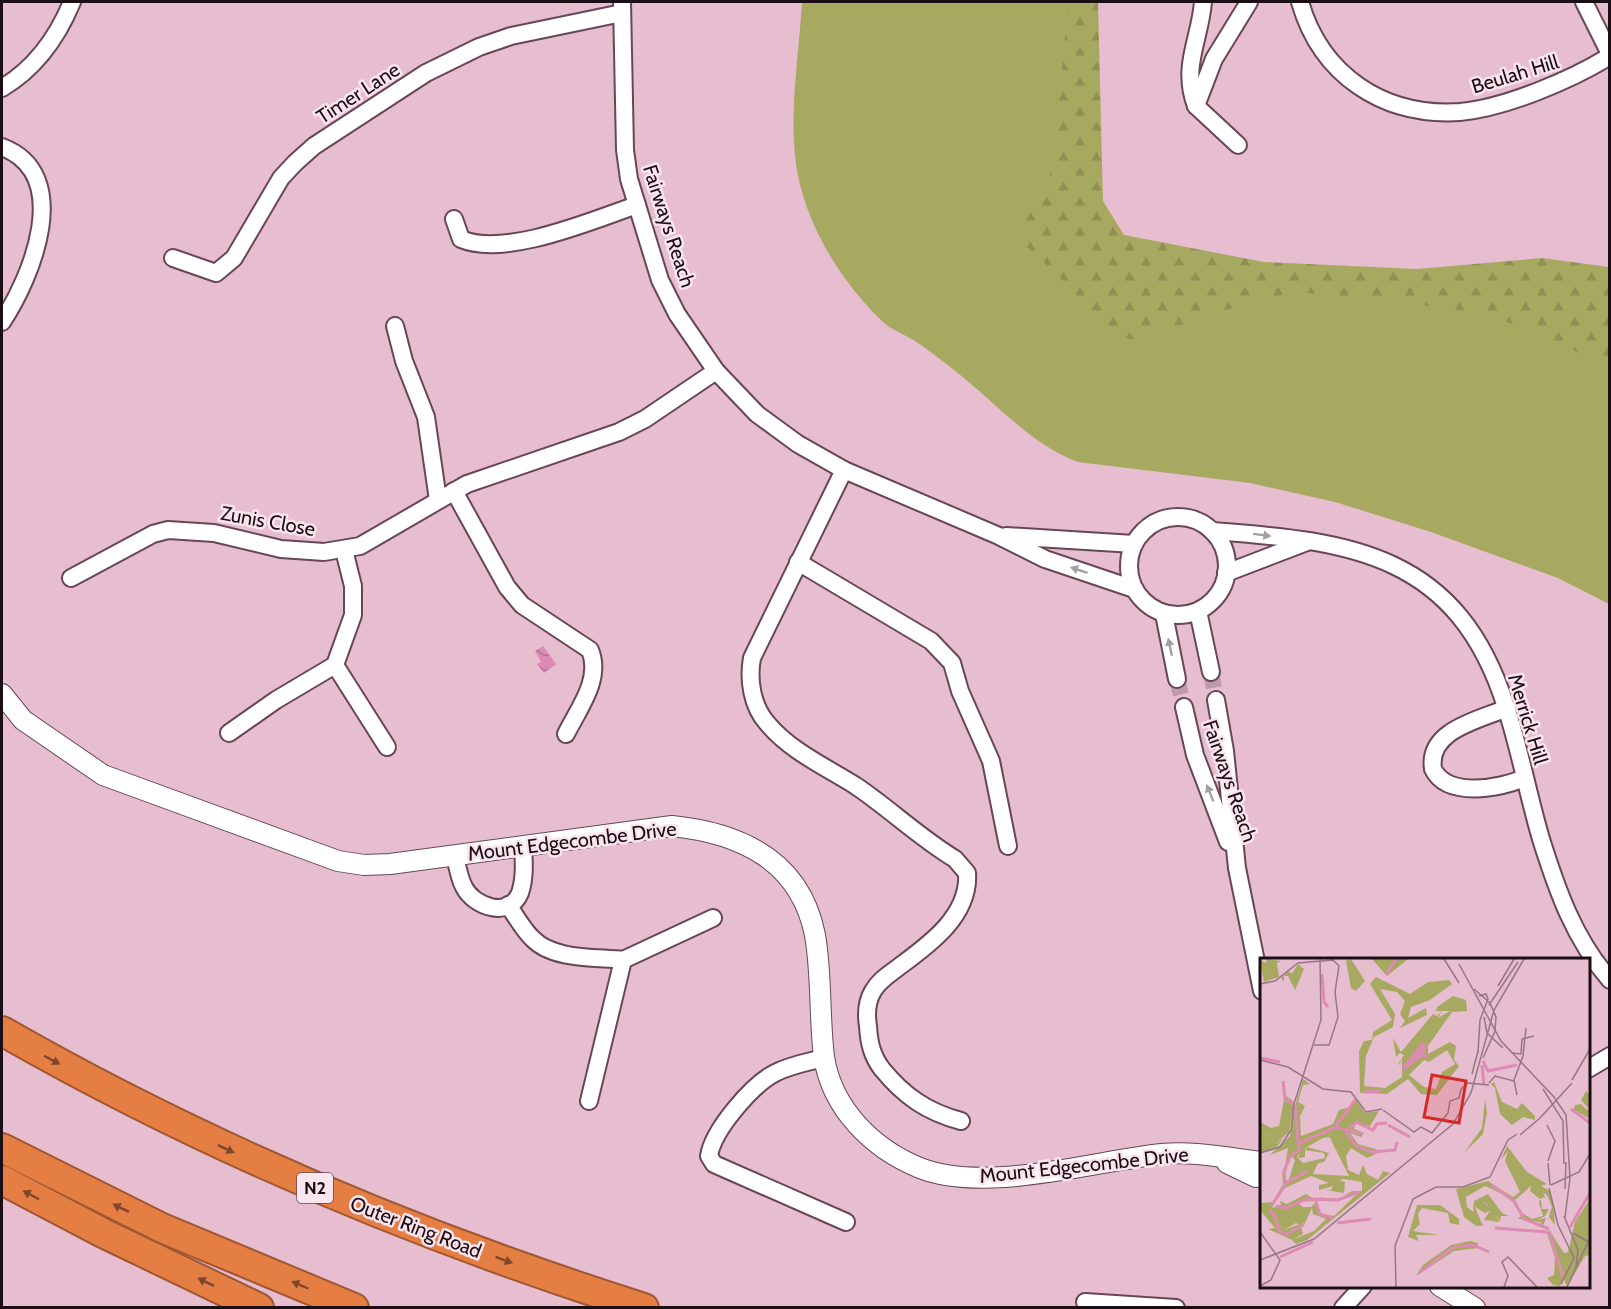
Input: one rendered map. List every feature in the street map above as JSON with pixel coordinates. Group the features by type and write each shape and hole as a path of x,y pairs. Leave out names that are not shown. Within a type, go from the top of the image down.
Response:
{"highway":[{"name":"Outer Ring Road","path":"2,1031 167,1120 260,1165 375,1214 567,1283 644,1308"},
{"path":"2,1148 162,1228 354,1308"},
{"path":"2,1180 103,1233 259,1308"}],"street":[{"path":"2,88 28,69 46,51 72,2"},
{"path":"1203,2 1190,60 1189,88 1196,106 1238,145"},
{"path":"1196,106 1214,59 1248,2"},
{"name":"Beulah Hill","path":"1300,2 1318,46 1340,72 1362,89 1410,108 1460,112 1484,107 1574,77 1610,55"},
{"path":"1584,2 1610,55"},
{"name":"Fairways Reach","path":"622,7 626,150 629,179 660,280 682,322 716,370 758,414 798,444 844,470 999,536 1045,559 1134,589 1152,609 1164,614"},
{"name":"Timer Lane","path":"173,258 216,273 234,258 281,178 295,162 314,146 426,73 479,47 511,36 622,7"},
{"path":"2,147 15,152 32,170 42,205 38,234 23,287 2,322"},
{"path":"454,219 461,239 473,244 512,241 575,228 637,205"},
{"path":"395,326 404,361 426,417 438,500"},
{"name":"Zunis Close","path":"71,578 153,534 168,530 214,533 281,549 324,552 360,546 467,483 619,432 645,418 716,370"},
{"path":"844,470 752,658 751,686 757,707 766,722 780,736 857,787 955,859 967,873 965,895 958,909 942,932 880,981 868,1004 867,1019 870,1047 896,1086 914,1102 942,1116 961,1121"},
{"path":"454,491 507,587 522,605 590,650 594,657 594,680 566,734"},
{"path":"1134,589 1129,574 1129,559 1134,544 1143,531 1155,522 1185,517 1200,522 1212,531 1221,543 1226,558 1226,573 1217,596 1198,611 1181,616 1164,614 1177,679"},
{"name":"Merrick Hill","path":"1212,531 1311,541 1360,550 1389,562 1440,594 1478,644 1507,708 1524,778 1553,878 1587,958"},
{"name":"Fairways Reach","path":"999,536 1134,544"},
{"path":"1226,573 1311,541"},
{"path":"229,733 276,700 335,665 353,615 353,586 344,550"},
{"path":"798,562 931,641 952,663 960,691 992,761 1008,846"},
{"path":"1198,611 1211,672"},
{"path":"335,665 387,747"},
{"name":"Mount Edgecombe Drive","path":"2,694 23,720 103,775 338,861 364,865 672,826 703,829 729,836 754,847 777,866 793,885 807,910 817,954 825,1058 833,1084 848,1114 871,1141 922,1169 954,1176 984,1177 1026,1174 1163,1154 1197,1153 1214,1156 1260,1172"},
{"name":"Fairways Reach","path":"1216,700 1225,751 1237,868 1260,981"},
{"name":"Fairways Reach","path":"1184,707 1195,755 1237,868"},
{"path":"1507,708 1443,738 1434,753 1433,768 1445,782 1466,786 1510,784 1524,778"},
{"path":"454,855 464,887 474,901 490,908 508,905 519,895 524,871 523,846"},
{"path":"508,905 532,939 541,946 556,952 623,960 713,918"},
{"path":"589,1101 623,960"},
{"name":"Merrick Hill","path":"1592,968 1610,980"},
{"path":"1590,1068 1610,1056"},
{"path":"825,1058 789,1067 763,1081 726,1121 712,1143 709,1156 714,1164 846,1222"},
{"path":"1343,1308 1362,1288"},
{"path":"1442,1288 1475,1308"},
{"path":"1085,1302 1176,1308"}],"green space":[{"path":"802,2 1081,2 1083,178 1119,262 1609,295 1609,604 1558,578 1431,532 1335,502 1250,483 1078,462 1028,433 938,357 883,322 852,287 825,246 805,202 795,156 794,98"},
{"path":"1068,2 1098,2 1103,201 1124,235 1264,262 1417,269 1542,258 1609,267 1609,368 1528,328 1466,311 1376,299 1295,292 1210,314 1139,341 1111,334 1069,286 1026,246 1022,229 1053,168"}],"water":[{"path":"543,646 556,664 544,673 537,664 541,662 535,651"}],"tunnel":[{"path":"1211,672 1216,700"},
{"path":"1177,679 1184,707"}]}
